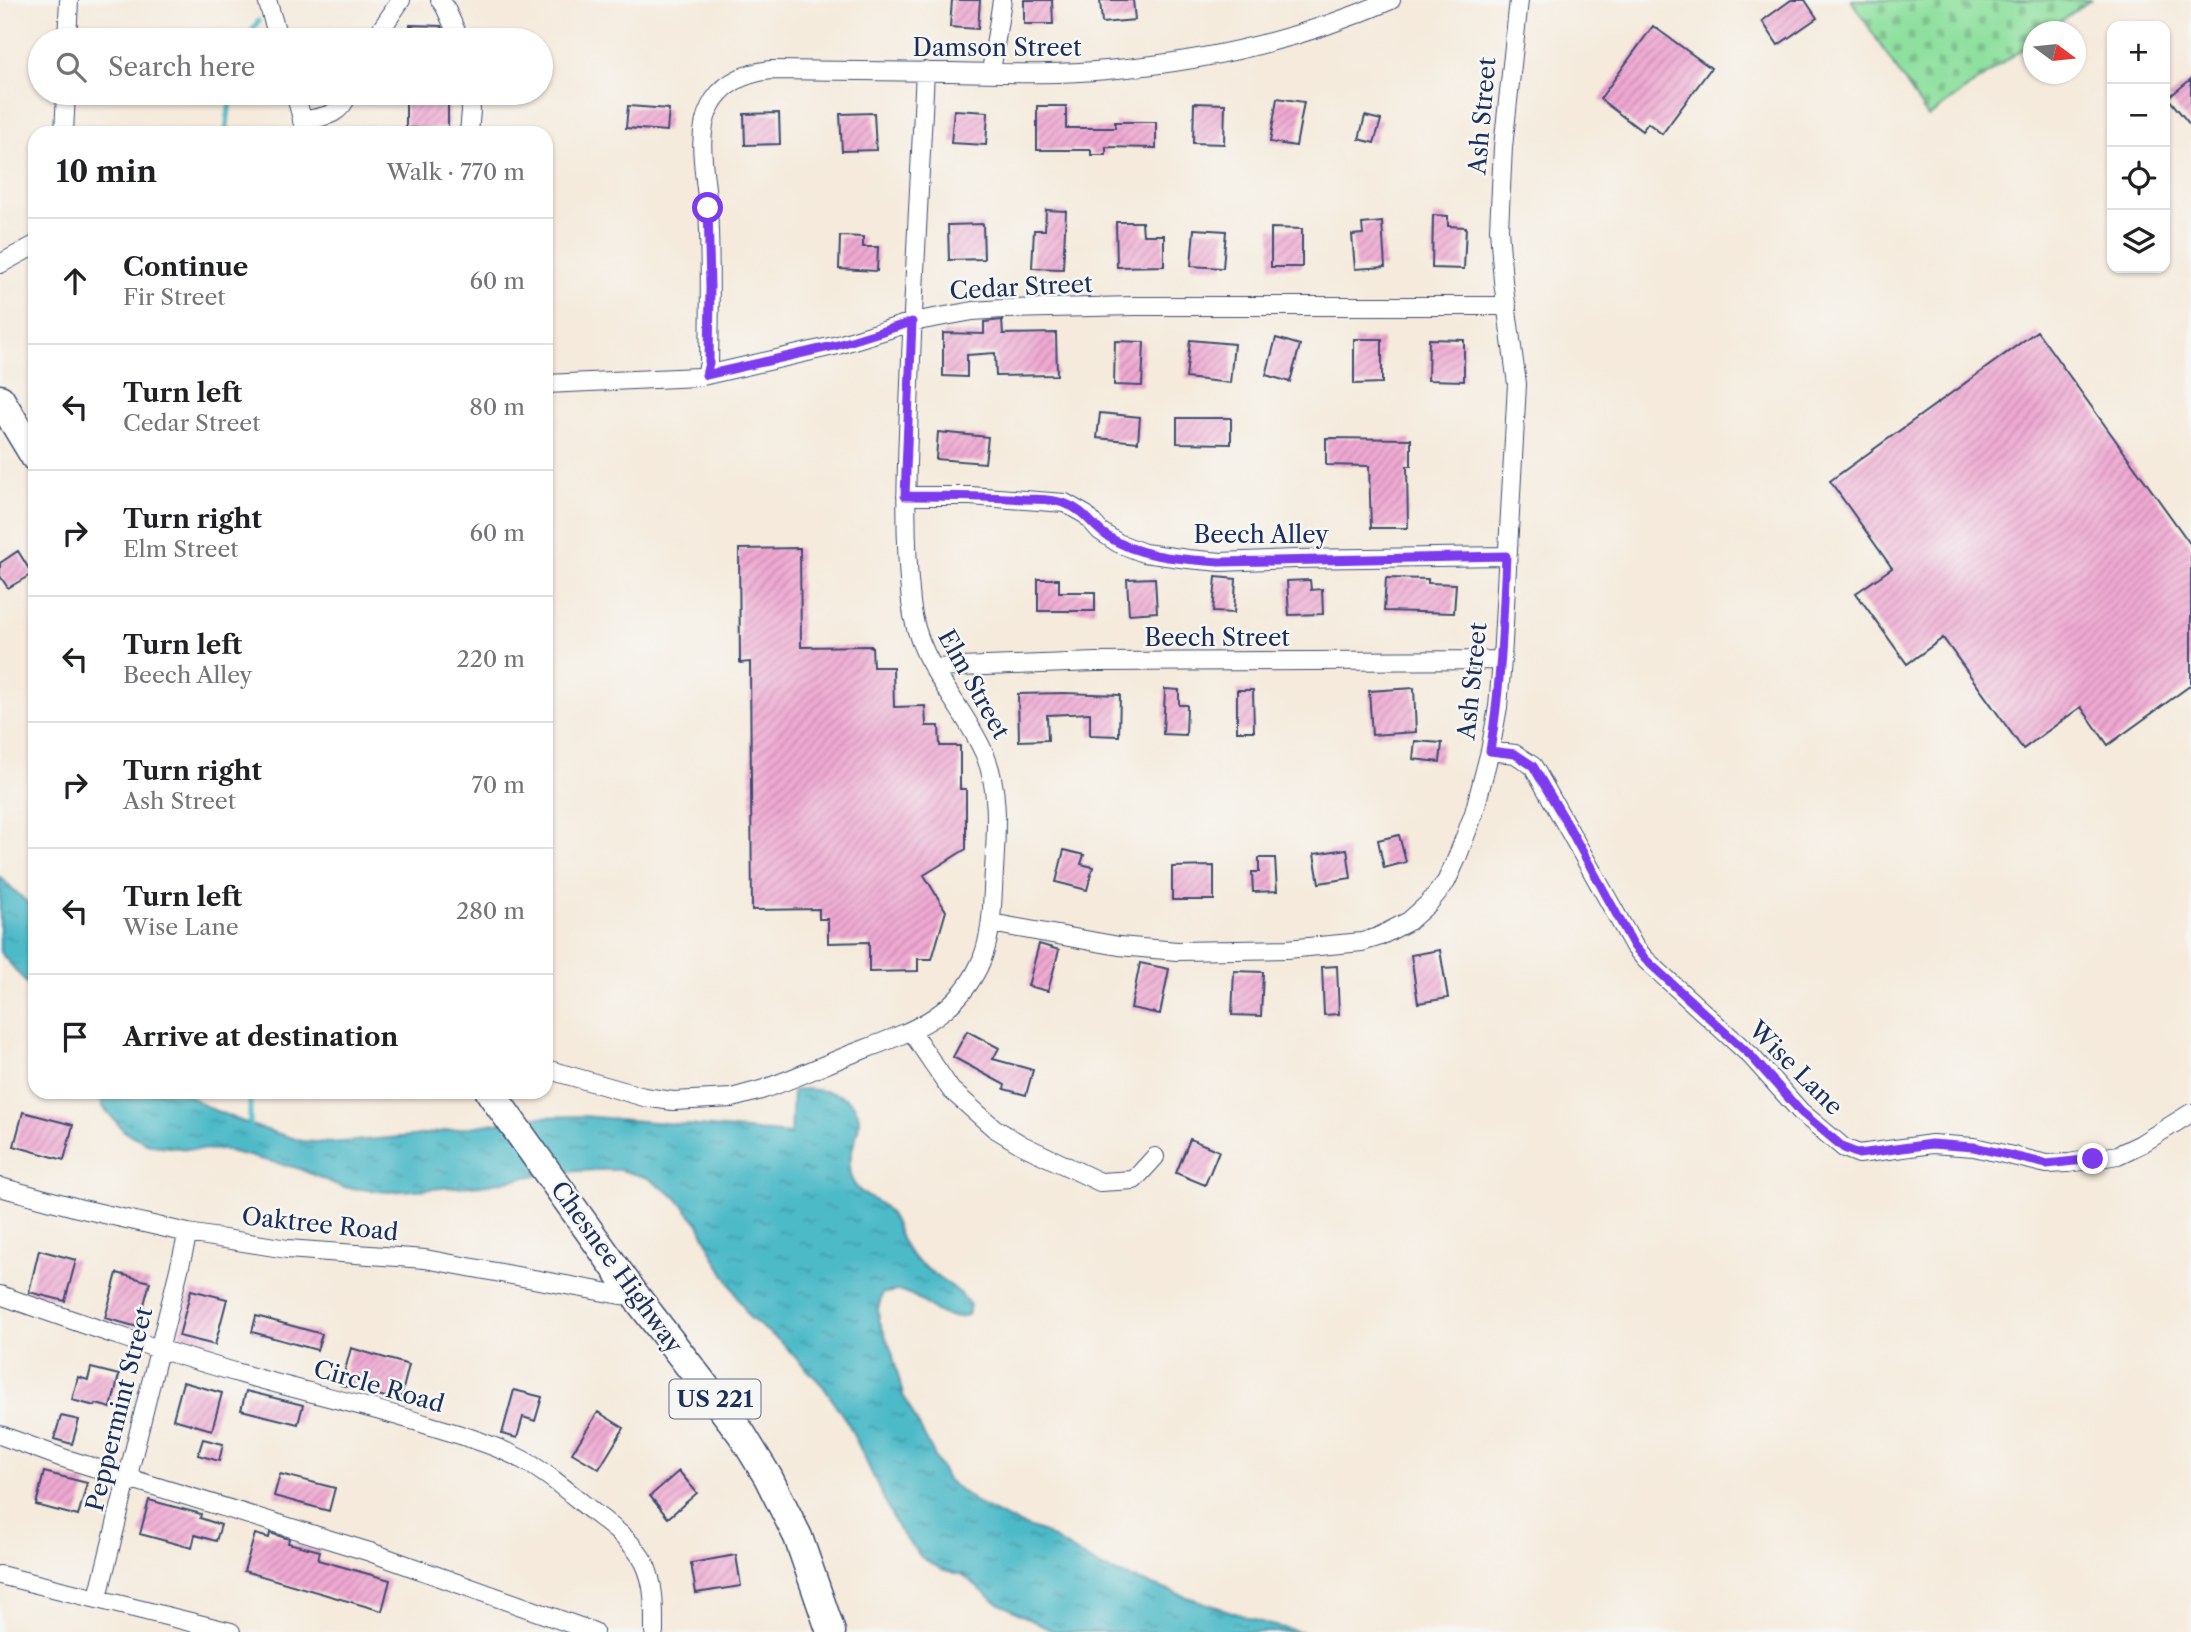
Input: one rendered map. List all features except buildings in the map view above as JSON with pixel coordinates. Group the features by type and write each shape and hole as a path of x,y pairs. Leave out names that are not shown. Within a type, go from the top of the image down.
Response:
{"main road":[{"path":"0,399 28,445"},
{"name":"Chesnee Highway","path":"494,1099 617,1271 741,1433 768,1476 799,1538 831,1632"}],"street":[{"path":"68,28 69,0"},
{"path":"267,0 275,28"},
{"path":"382,28 401,0"},
{"path":"440,0 455,28"},
{"path":"991,72 1002,0"},
{"name":"Damson Street","path":"706,375 709,363 710,286 704,125 710,107 720,92 735,80 752,73 771,70 1044,73 1106,71 1209,56 1310,30 1391,0"},
{"name":"Ash Street","path":"991,923 1119,946 1177,951 1287,949 1362,942 1378,937 1409,921 1429,903 1446,882 1474,813 1490,751 1502,660 1517,398 1500,229 1501,178 1519,0"},
{"name":"Elm Street","path":"553,1071 644,1097 673,1101 732,1098 789,1080 911,1031 940,1014 965,990 983,958 991,923 996,821 993,783 978,740 923,649 911,606 905,496 925,71"},
{"path":"64,126 65,105"},
{"path":"298,105 304,126"},
{"path":"306,126 340,110 343,105"},
{"path":"470,126 471,105"},
{"path":"0,264 28,249"},
{"name":"Cedar Street","path":"553,384 680,379 706,375 838,345 912,322 973,311 1134,306 1507,306"},
{"name":"Beech Alley","path":"905,496 970,496 1065,503 1086,515 1100,531 1118,543 1144,553 1188,559 1221,562 1506,556"},
{"name":"Beech Street","path":"933,668 1096,662 1502,660"},
{"name":"Wise Lane","path":"1490,751 1515,754 1533,766 1634,946 1646,960 1751,1056 1801,1112 1844,1148 1859,1154 1931,1144 1974,1147 2047,1164 2068,1163 2118,1155 2191,1113"},
{"path":"911,1031 951,1090 994,1128 1022,1145 1100,1182 1134,1180 1155,1157"},
{"name":"Oaktree Road","path":"0,1187 188,1233 287,1249 425,1259 637,1298"},
{"name":"Peppermint Street","path":"98,1598 188,1233"},
{"name":"Circle Road","path":"0,1295 159,1350 387,1412 483,1442 526,1461 547,1474 635,1548 651,1582 654,1632"},
{"path":"0,1435 63,1458 370,1552 594,1632"},
{"path":"0,1575 232,1632"}],"green space":[{"path":"1851,0 2090,0 2061,21 2023,21 2023,48 1928,117"}],"water":[{"path":"0,877 28,903 28,985 0,952"},
{"path":"820,1090 846,1098 852,1103 859,1119 850,1163 853,1182 860,1191 890,1213 910,1254 957,1291 970,1305 968,1315 949,1316 941,1314 913,1296 896,1291 882,1294 878,1309 879,1320 892,1352 903,1395 947,1480 978,1504 1016,1523 1042,1532 1102,1568 1270,1625 1304,1632 1054,1632 993,1600 963,1575 941,1569 921,1557 898,1529 849,1425 823,1386 781,1342 750,1318 715,1258 699,1224 677,1198 648,1178 620,1170 597,1170 549,1173 483,1185 388,1192 342,1187 297,1168 224,1150 151,1145 125,1132 103,1107 101,1099 194,1099 251,1125 302,1141 330,1143 413,1136 534,1117 582,1116 791,1134 793,1091"}],"waterway":[{"path":"254,28 258,21"},
{"path":"227,126 230,105"},
{"path":"250,1099 250,1131"}],"route":[{"path":"708,208 710,286 709,363 706,375 838,345 912,322 905,496 1052,500 1076,508 1100,531 1118,543 1144,553 1188,559 1221,562 1506,556 1502,660 1490,751 1515,754 1533,766 1634,946 1655,970 1751,1056 1801,1112 1844,1148 1859,1154 1931,1144 1974,1147 2047,1164 2093,1159"}]}
